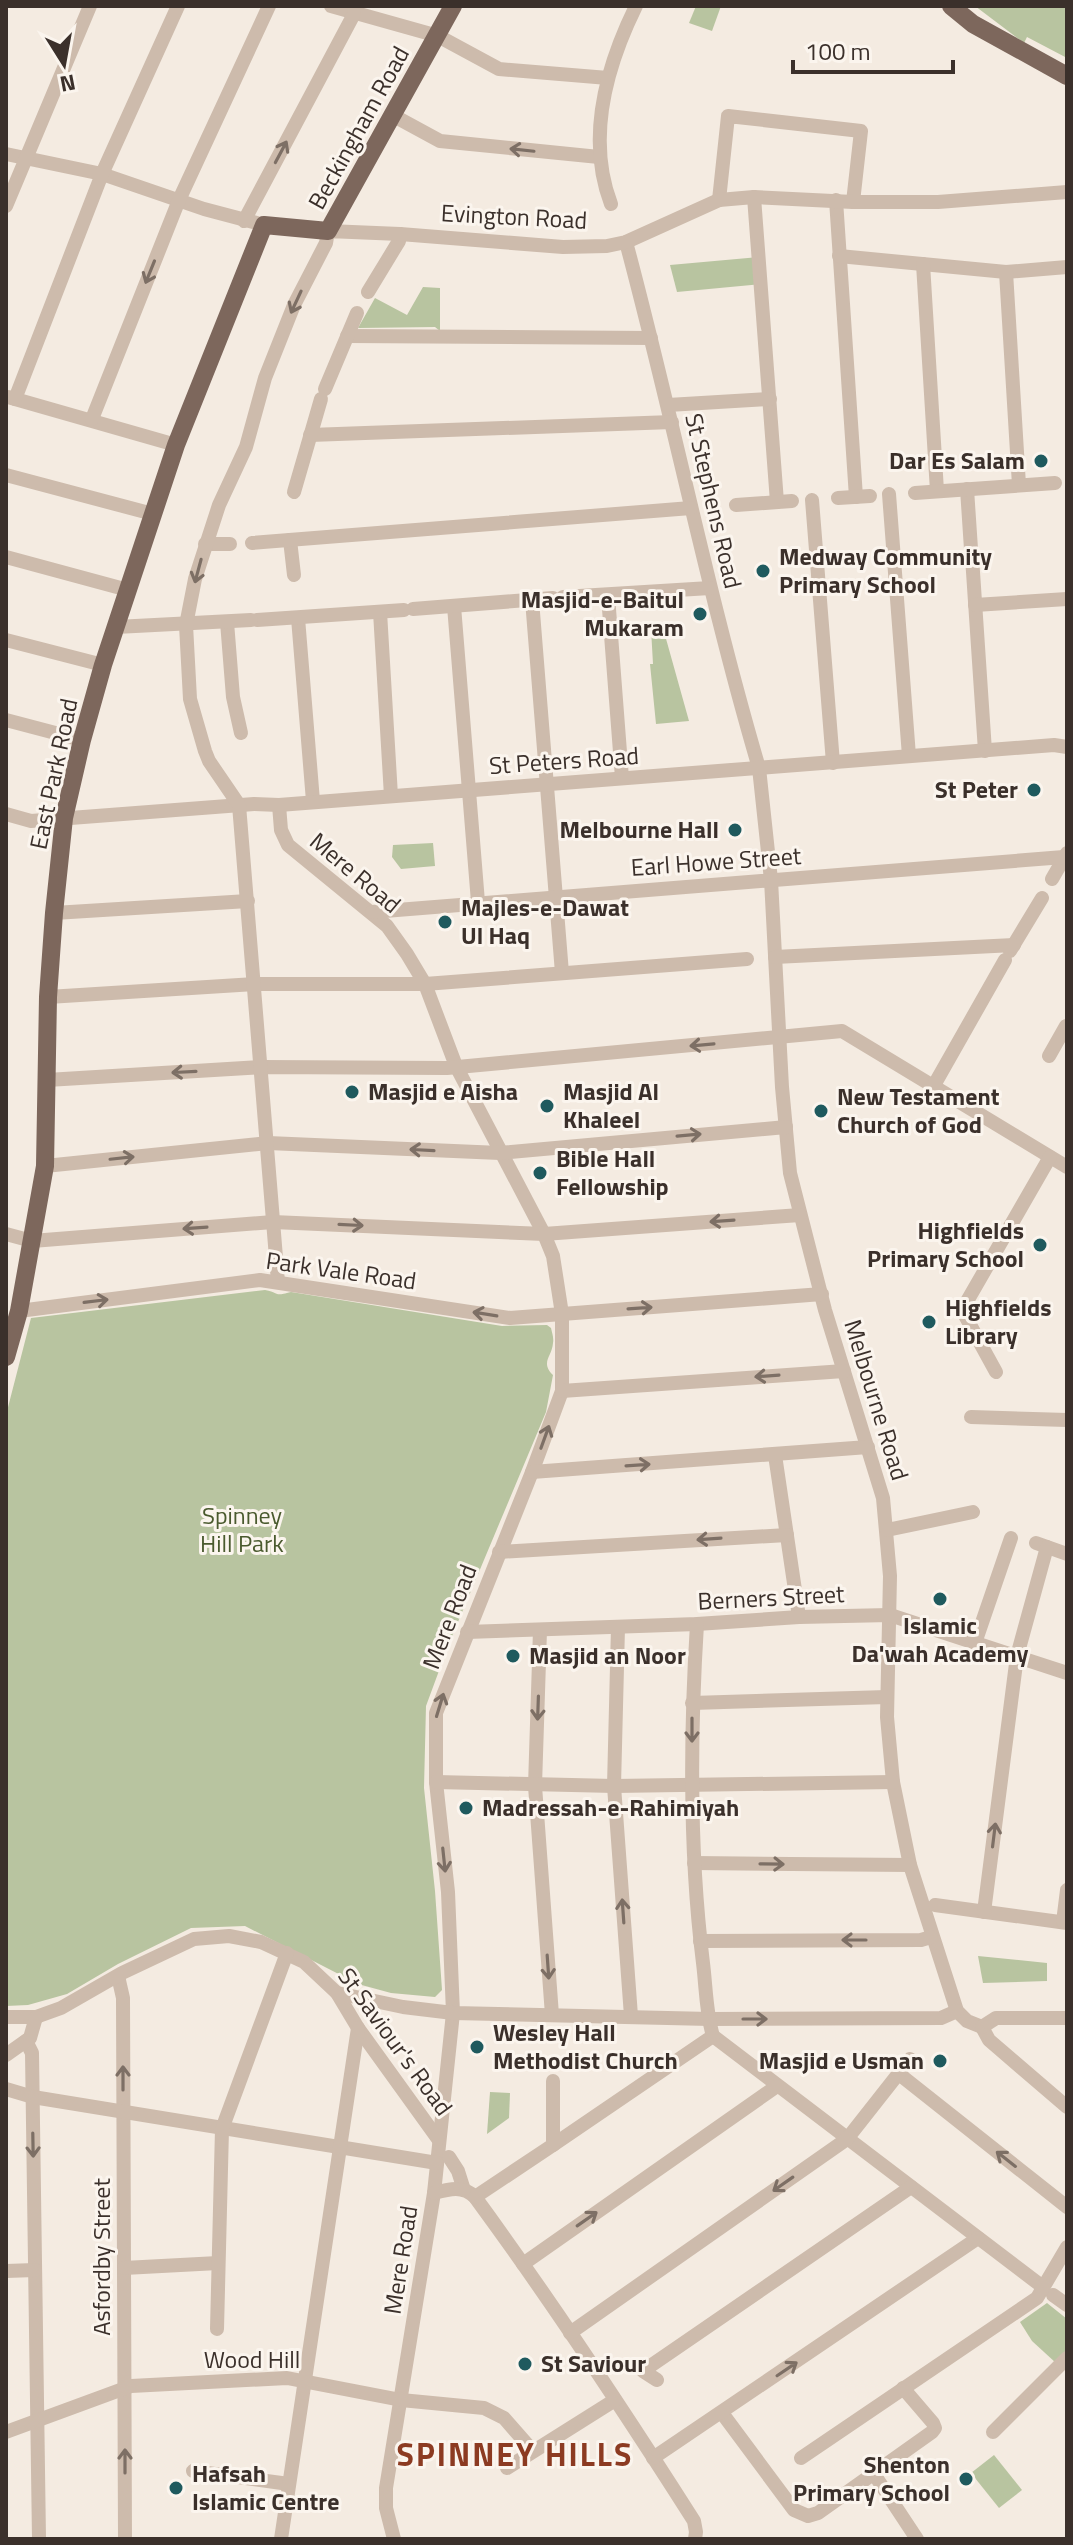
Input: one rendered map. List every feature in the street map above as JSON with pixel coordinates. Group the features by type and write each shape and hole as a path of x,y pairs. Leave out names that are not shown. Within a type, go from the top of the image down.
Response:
{"main road":[{"name":"Beckingham Road","path":"328,231 453,6"},
{"path":"951,6 973,24 1067,76"},
{"name":"Evington Road","path":"264,225 328,231"},
{"name":"East Park Road","path":"6,1357 19,1311 45,1166 48,997 64,818 103,665 176,445 264,225"}],"street":[{"path":"6,206 90,6"},
{"path":"176,445 10,398 102,174 178,6"},
{"path":"92,419 179,200 269,6"},
{"path":"331,6 438,36 499,69 608,78"},
{"path":"611,204 599,157 600,116 608,78 636,6"},
{"path":"244,221 354,14"},
{"path":"394,116 440,141 599,157"},
{"path":"719,200 728,116 861,131 853,202"},
{"name":"Evington Road","path":"6,154 102,174 264,225"},
{"name":"Evington Road","path":"328,231 563,247 607,246 626,242 719,200 754,197 853,202 952,201 1067,192"},
{"path":"754,197 770,399 795,501 833,763"},
{"path":"836,200 839,256 885,495 909,756"},
{"path":"278,1282 239,805 209,761 201,738 190,699 186,625 205,544 219,505 246,447 265,378 294,305 326,243 328,231"},
{"path":"368,292 399,241 400,234"},
{"name":"St Stephens Road","path":"626,242 710,588 759,768"},
{"path":"839,256 1006,272 1067,267"},
{"path":"923,264 937,491"},
{"path":"1006,272 1019,485"},
{"path":"294,492 323,394 357,313"},
{"path":"347,336 651,338"},
{"path":"668,405 770,399"},
{"path":"310,435 672,422"},
{"path":"6,475 153,514"},
{"path":"736,505 1055,483"},
{"path":"967,489 985,751"},
{"path":"252,543 691,508"},
{"path":"290,540 294,575"},
{"path":"205,544 230,544"},
{"path":"6,557 128,590"},
{"path":"116,627 298,618 710,588"},
{"path":"608,596 622,778"},
{"path":"975,605 1067,599"},
{"path":"532,600 562,973"},
{"path":"454,606 478,902"},
{"path":"380,612 391,796"},
{"path":"298,618 313,801"},
{"path":"227,622 233,697 241,733"},
{"path":"6,640 103,665"},
{"path":"6,720 82,740"},
{"name":"St Peters Road","path":"6,814 31,821 239,805 279,805 1054,745 1067,747"},
{"name":"Melbourne Road","path":"759,768 771,880 790,1173 844,1371 883,1498 890,1615 887,1697 893,1782 910,1865 957,2011"},
{"name":"Mere Road","path":"279,805 281,830 288,845 387,926 425,984 456,1066 544,1234 553,1256 562,1314 562,1391 436,1713 436,1782 448,1892 453,2013 438,2139 443,2160 421,2264 386,2488 386,2508 394,2539"},
{"path":"1052,879 1066,855"},
{"name":"Earl Howe Street","path":"372,912 1066,855"},
{"path":"933,1087 1042,898"},
{"path":"54,913 248,901"},
{"path":"775,957 1010,952"},
{"path":"48,997 255,984 425,984 747,959"},
{"path":"1049,1056 1067,1026"},
{"path":"47,1080 262,1067 456,1066 842,1031 1061,1161 962,1310 996,1372"},
{"path":"45,1166 268,1143 500,1153 786,1127"},
{"path":"6,1234 32,1241 273,1222 544,1234 800,1215"},
{"name":"Park Vale Road","path":"19,1311 260,1280 510,1318 822,1294"},
{"path":"562,1391 844,1371"},
{"path":"971,1417 1067,1420"},
{"path":"532,1472 868,1447"},
{"path":"775,1455 799,1617"},
{"path":"887,1530 973,1512"},
{"path":"499,1552 787,1535"},
{"path":"975,1643 1011,1538"},
{"path":"984,1912 1017,1656 1042,1545 1067,1554"},
{"name":"Berners Street","path":"467,1632 890,1615 1067,1673"},
{"path":"697,1624 692,1703 694,1863 700,1941 713,2036 1067,2305"},
{"path":"618,1627 614,1786 631,2016"},
{"path":"540,1630 535,1786 552,2015"},
{"path":"692,1703 887,1697"},
{"path":"436,1782 535,1786 893,1782"},
{"path":"694,1863 910,1865"},
{"path":"935,1905 1065,1923 1067,1890"},
{"path":"700,1941 921,1940 931,1937"},
{"name":"St Saviour's Road","path":"6,2017 36,2017 61,2008 194,1939 247,1938 287,1953 323,1977 438,2139"},
{"path":"217,2329 222,2129 287,1953"},
{"name":"Asfordby Street","path":"118,1976 123,1998 125,2539"},
{"path":"337,1993 403,2007 453,2013 710,2019 941,2018 957,2011 967,2021 982,2027 989,2040 1067,2107"},
{"path":"6,2055 33,2033 36,2017"},
{"path":"982,2027 996,2018 1067,2018"},
{"path":"281,2539 358,2028"},
{"path":"469,2194 553,2145 713,2036"},
{"path":"26,2041 32,2053 39,2539"},
{"path":"570,2333 847,2139 910,2059"},
{"path":"899,2074 1067,2207"},
{"path":"553,2081 553,2145"},
{"path":"523,2264 777,2086"},
{"path":"6,2089 33,2097 222,2129 340,2148 443,2160 458,2171 469,2194 523,2264 615,2400 694,2521 695,2539"},
{"path":"657,2380 643,2371 911,2187"},
{"path":"434,2193 457,2188 469,2194"},
{"path":"653,2458 978,2238"},
{"path":"801,2458 1048,2291 1067,2247"},
{"path":"124,2268 218,2263"},
{"path":"6,2271 35,2270"},
{"path":"993,2432 1067,2358"},
{"name":"Wood Hill","path":"6,2432 124,2388 261,2377 305,2381 401,2400 495,2411 542,2446"},
{"path":"722,2413 798,2513 808,2516 818,2513 935,2428 903,2388"},
{"path":"507,2468 615,2400"},
{"path":"193,2471 289,2484"},
{"path":"874,2474 917,2539"}],"green space":[{"path":"696,6 721,6 712,31 689,23"},
{"path":"975,6 1067,6 1067,58 1027,37 1024,43"},
{"path":"759,257 762,284 677,292 670,265"},
{"path":"423,287 440,288 440,331 435,327 358,328 375,298 407,315"},
{"path":"663,628 689,721 656,724 650,664 653,664 651,629"},
{"path":"433,843 435,866 401,869 392,857 393,845"},
{"name":"Spinney Hill Park","path":"265,1290 502,1326 547,1325 551,1328 553,1341 547,1366 553,1375 546,1412 426,1706 424,1788 442,1990 435,1997 391,1993 358,1984 245,1926 191,1928 118,1964 67,1994 28,2005 6,2006 6,1415 31,1318"},
{"path":"978,1956 1047,1963 1047,1981 983,1983"},
{"path":"490,2092 510,2093 509,2118 487,2134"},
{"path":"1047,2303 1067,2319 1067,2350 1056,2363 1032,2341 1020,2322"},
{"path":"994,2455 1022,2490 999,2508 971,2473"}],"place":[{"name":"Dar Es Salam","path":"1041,461"},
{"name":"Medway Community Primary School","path":"763,571"},
{"name":"Masjid-e-Baitul Mukaram","path":"700,614"},
{"name":"St Peter","path":"1034,790"},
{"name":"Melbourne Hall","path":"735,830"},
{"name":"Majles-e-Dawat Ul Haq","path":"445,922"},
{"name":"Masjid e Aisha","path":"352,1092"},
{"name":"Masjid Al Khaleel","path":"547,1106"},
{"name":"New Testament Church of God","path":"821,1111"},
{"name":"Bible Hall Fellowship","path":"540,1173"},
{"name":"Highfields Primary School","path":"1040,1245"},
{"name":"Highfields Library","path":"929,1322"},
{"name":"Islamic Da'wah Academy","path":"940,1599"},
{"name":"Masjid an Noor","path":"513,1656"},
{"name":"Madressah-e-Rahimiyah","path":"466,1808"},
{"name":"Wesley Hall Methodist Church","path":"477,2047"},
{"name":"Masjid e Usman","path":"940,2061"},
{"name":"St Saviour","path":"525,2364"},
{"name":"Shenton Primary School","path":"966,2479"},
{"name":"Hafsah Islamic Centre","path":"176,2488"}],"district":[{"name":"SPINNEY HILLS","path":"515,2455"}]}
